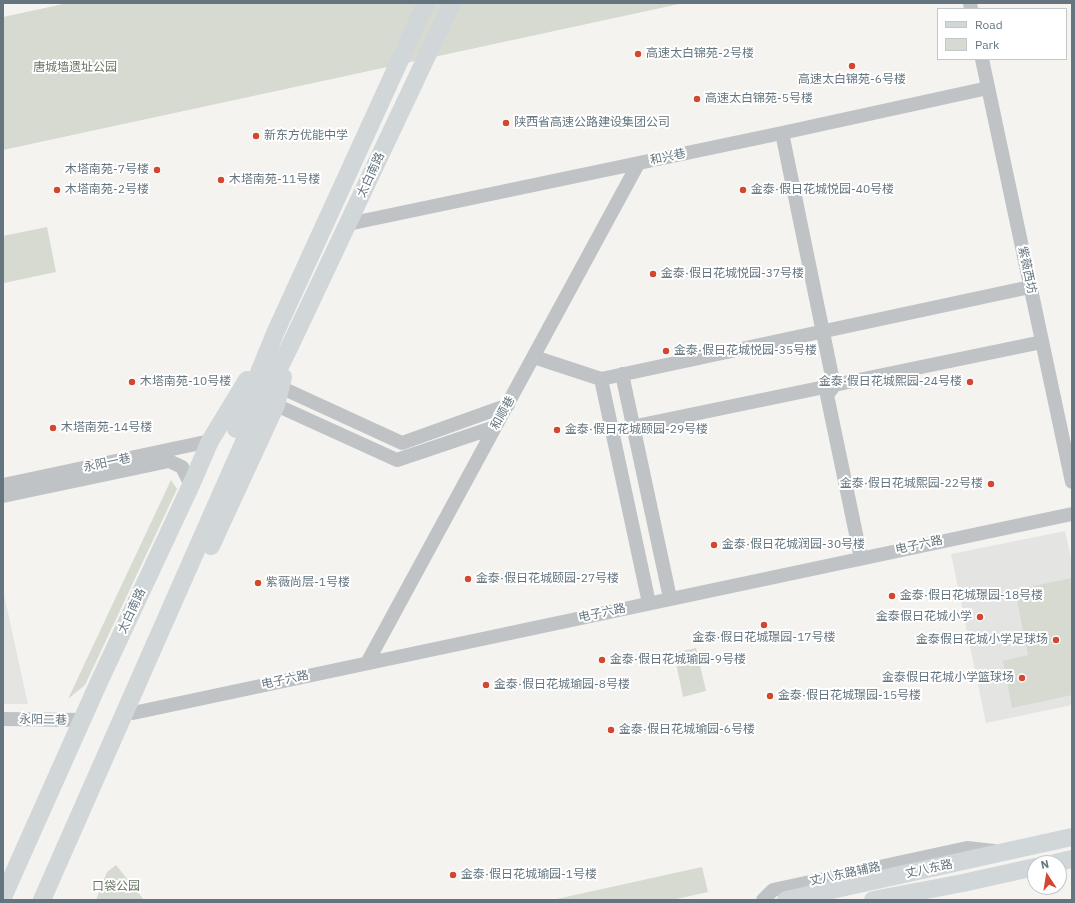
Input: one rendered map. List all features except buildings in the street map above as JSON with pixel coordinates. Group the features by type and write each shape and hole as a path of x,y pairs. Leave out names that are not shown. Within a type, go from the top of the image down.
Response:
{"main road":[{"name":"太白南路","path":"3,898 82,720 210,441 276,331 426,3"},
{"name":"太白南路","path":"29,900 249,414 290,346 452,3"},
{"name":"太白南路","path":"42,900 249,414 276,331"},
{"name":"太白南路","path":"50,900 133,714 276,405 290,346"},
{"name":"丈八东路","path":"786,900 1072,837"},
{"name":"丈八东路","path":"873,900 963,883 1027,869"}],"street":[{"name":"紫薇西坊","path":"982,60 1072,482"},
{"name":"和兴巷","path":"348,224 638,164 988,88"},
{"path":"782,133 834,386 827,395 861,558"},
{"name":"和顺巷","path":"367,663 638,164"},
{"path":"534,357 600,379 823,332 1030,286"},
{"path":"612,431 1042,342"},
{"path":"622,374 670,598"},
{"path":"600,379 649,603"},
{"path":"280,387 402,443 508,405"},
{"path":"276,405 397,460 495,428"},
{"name":"永阳一巷","path":"3,485 210,441"},
{"name":"永阳一巷","path":"3,496 169,461 182,468 191,485"},
{"name":"电子六路","path":"133,714 670,598 1072,514"},
{"name":"永阳二巷","path":"3,719 82,720"},
{"name":"丈八东路辅路","path":"763,900 773,890 967,848 1003,852"},
{"path":"923,900 963,883"}],"shaded area":[{"path":"1065,531 1072,563 1072,705 986,723 951,554"},
{"path":"3,590 28,704 3,704"}],"green space":[{"name":"唐城墙遗址公园","path":"68,3 684,3 3,150 3,17"},
{"path":"47,227 56,272 4,283 3,236"},
{"path":"171,480 177,489 85,685 68,699"},
{"path":"1072,578 1072,695 1012,708 1003,661 1028,655 1015,590"},
{"path":"696,648 706,691 683,697 674,653"},
{"name":"口袋公园","path":"116,865 144,900 96,900 107,872"},
{"path":"702,867 708,892 672,900 552,900"}],"place":[{"name":"高速太白锦苑-2号楼","path":"638,54"},
{"name":"高速太白锦苑-6号楼","path":"852,66"},
{"name":"高速太白锦苑-5号楼","path":"697,99"},
{"name":"陕西省高速公路建设集团公司","path":"506,123"},
{"name":"新东方优能中学","path":"256,136"},
{"name":"木塔南苑-7号楼","path":"157,170"},
{"name":"木塔南苑-11号楼","path":"221,180"},
{"name":"木塔南苑-2号楼","path":"57,190"},
{"name":"金泰·假日花城悦园-40号楼","path":"743,190"},
{"name":"金泰·假日花城悦园-37号楼","path":"653,274"},
{"name":"金泰·假日花城悦园-35号楼","path":"666,351"},
{"name":"木塔南苑-10号楼","path":"132,382"},
{"name":"金泰·假日花城熙园-24号楼","path":"970,382"},
{"name":"木塔南苑-14号楼","path":"53,428"},
{"name":"金泰·假日花城颐园-29号楼","path":"557,430"},
{"name":"金泰·假日花城熙园-22号楼","path":"991,484"},
{"name":"金泰·假日花城润园-30号楼","path":"714,545"},
{"name":"金泰·假日花城颐园-27号楼","path":"468,579"},
{"name":"紫薇尚层-1号楼","path":"258,583"},
{"name":"金泰·假日花城璟园-18号楼","path":"892,596"},
{"name":"金泰假日花城小学","path":"980,617"},
{"name":"金泰·假日花城璟园-17号楼","path":"764,625"},
{"name":"金泰假日花城小学足球场","path":"1056,640"},
{"name":"金泰·假日花城瑜园-9号楼","path":"602,660"},
{"name":"金泰假日花城小学篮球场","path":"1022,678"},
{"name":"金泰·假日花城瑜园-8号楼","path":"486,685"},
{"name":"金泰·假日花城璟园-15号楼","path":"770,696"},
{"name":"金泰·假日花城瑜园-6号楼","path":"611,730"},
{"name":"金泰·假日花城瑜园-1号楼","path":"453,875"}]}
